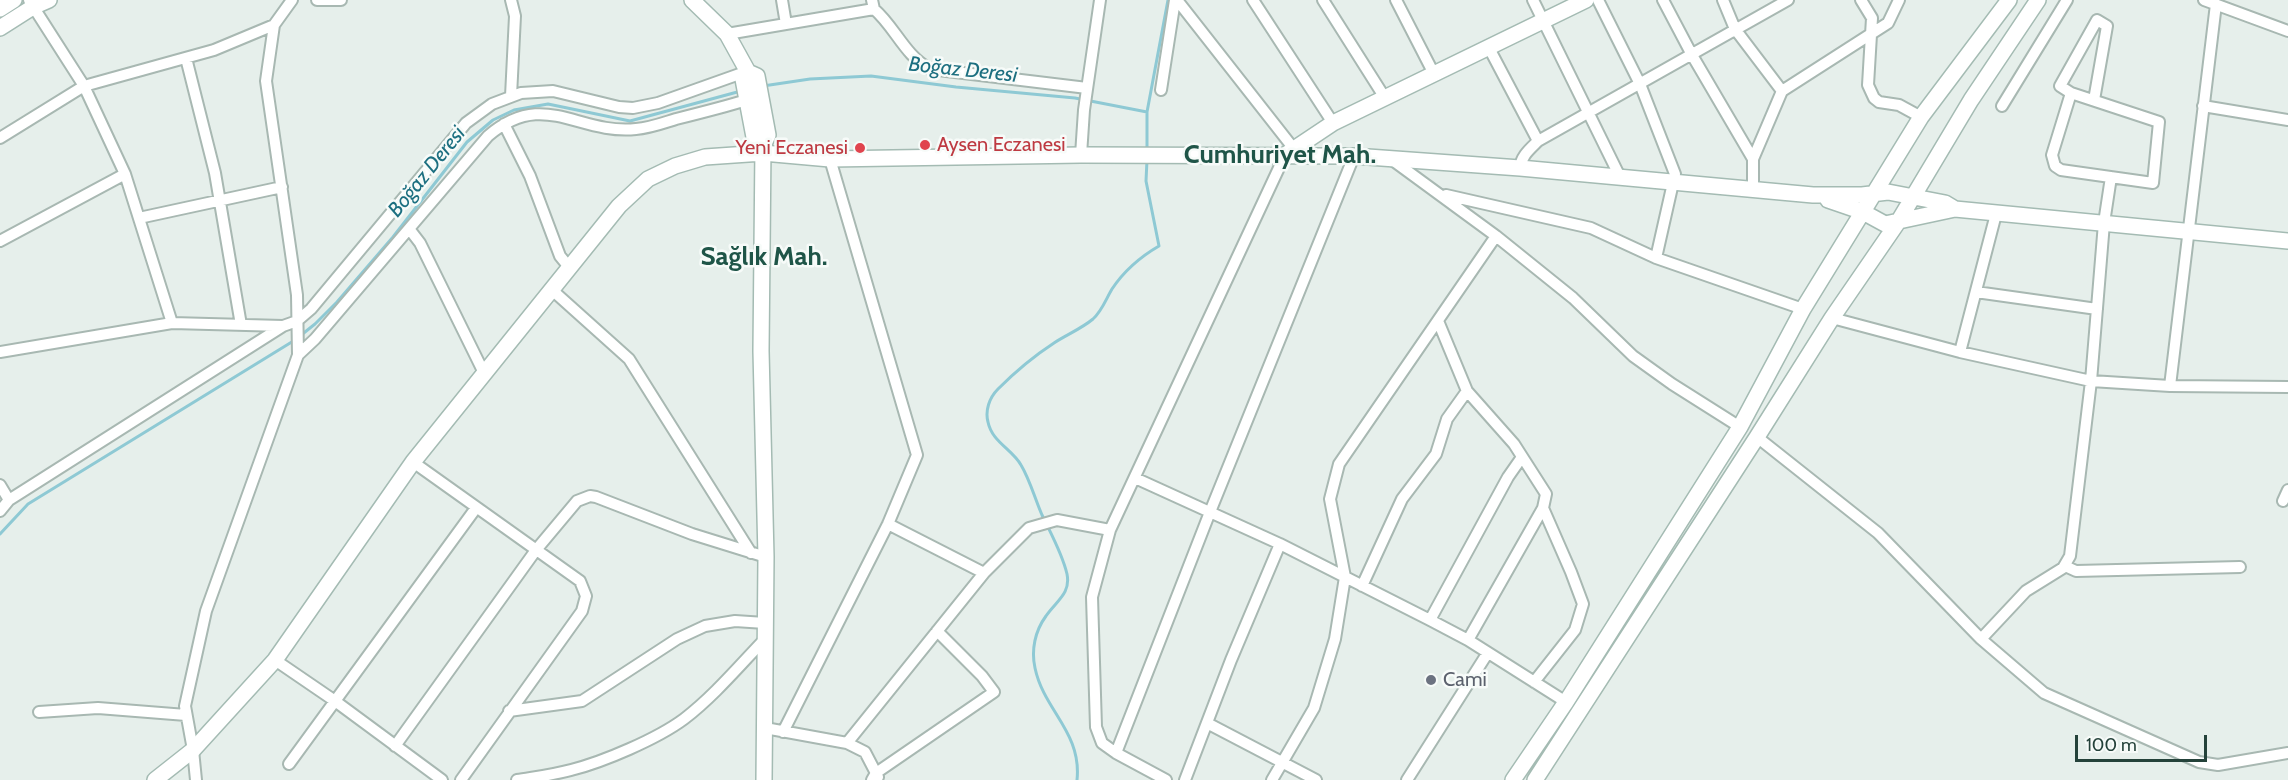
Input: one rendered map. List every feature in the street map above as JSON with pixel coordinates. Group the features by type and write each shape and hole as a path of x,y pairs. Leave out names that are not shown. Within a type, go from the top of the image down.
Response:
{"street":[{"path":"0,9 14,0"},
{"path":"0,27 31,4 49,0"},
{"path":"196,780 193,750 184,706 206,611 298,350 297,295 266,81 274,25 292,0"},
{"path":"317,0 341,0"},
{"path":"511,0 515,16 511,96"},
{"path":"692,0 727,34 749,75 751,97 768,135 763,149 758,555 765,623 764,780"},
{"path":"782,0 786,24"},
{"path":"1081,155 1084,110 1100,0"},
{"path":"1161,90 1176,0"},
{"path":"1176,0 1289,152"},
{"path":"1253,0 1333,123"},
{"path":"1323,0 1385,98"},
{"path":"1533,0 1620,177"},
{"path":"1166,780 1102,743 1096,727 1092,597 1110,530 1289,152 1333,123 1586,0"},
{"path":"1598,0 1640,84 1675,174 1656,258"},
{"path":"1663,0 1692,55 1753,159"},
{"path":"1723,0 1735,29 1782,91"},
{"path":"1520,168 1521,161 1528,150 1538,141 1788,0"},
{"path":"1862,0 1872,18 1868,86 1870,92 1879,102 1899,105 1922,117"},
{"path":"1753,190 1753,159 1782,91 1888,23 1899,0"},
{"path":"1513,780 1566,702 1740,427 1803,309 1922,117 2010,0"},
{"path":"1535,780 1832,318 1898,222 1971,100 2038,0"},
{"path":"2002,106 2067,0"},
{"path":"2204,0 2288,31"},
{"path":"1400,1 1434,74"},
{"path":"31,4 84,86 125,174 172,323"},
{"path":"2170,386 2216,4"},
{"path":"727,34 873,5 908,52 930,69 1087,90"},
{"path":"2071,93 2052,155 2052,163 2061,170 2153,183 2159,122 2071,93 2060,86 2097,20 2107,26 2094,100"},
{"path":"0,138 84,86 214,50 274,25"},
{"path":"1489,48 1538,141"},
{"path":"186,58 215,172 241,325"},
{"path":"298,326 466,123 492,104 511,96 553,91 619,107 633,108 658,103 749,75"},
{"path":"298,350 309,345 410,230 488,136 504,124 525,115 542,113 611,128 638,129 751,97"},
{"path":"2203,106 2288,120"},
{"path":"504,124 530,176 560,256 569,267"},
{"path":"155,780 193,750 275,660 413,462 619,206 648,179 675,166 705,157 763,149 830,159 1289,152 1388,157 1813,195 1888,192 1945,203 1955,209 2288,241"},
{"path":"1116,753 1210,512 1354,156"},
{"path":"1388,157 1496,236 1573,298 1633,356 1740,427"},
{"path":"783,732 888,524 917,455 830,159"},
{"path":"0,241 125,174"},
{"path":"1981,639 2026,591 2065,566 2070,556 2091,381 2110,177"},
{"path":"139,218 282,187"},
{"path":"1440,194 1591,228 1656,258 1803,309"},
{"path":"1813,195 1863,212 1885,224 1955,209"},
{"path":"1960,352 1996,214"},
{"path":"410,230 420,243 484,373"},
{"path":"1272,780 1314,708 1335,639 1345,577 1330,499 1339,464 1496,236"},
{"path":"551,289 629,359 758,555"},
{"path":"1976,292 2097,309"},
{"path":"1832,318 1960,352 2091,381 2170,386 2288,387"},
{"path":"1438,321 1467,391 1514,444 1546,494 1543,507 1468,640"},
{"path":"0,352 172,323 298,326"},
{"path":"0,511 9,500 283,326"},
{"path":"1362,586 1402,499 1436,454 1447,419 1467,391"},
{"path":"1757,437 1878,532 1981,639 2044,693 2199,762 2218,765 2288,753"},
{"path":"1430,620 1508,477 1522,457"},
{"path":"413,462 580,581 586,596 585,604 461,780"},
{"path":"1135,478 1280,544 1430,620 1468,640 1486,654 1566,702"},
{"path":"0,485 9,500"},
{"path":"394,746 536,550 577,501 590,496 758,555"},
{"path":"1534,682 1575,630 1582,604 1543,507"},
{"path":"289,764 476,508"},
{"path":"847,743 984,573 1029,528 1057,520 1110,530"},
{"path":"888,524 984,573"},
{"path":"1185,780 1280,544"},
{"path":"2065,566 2076,571 2240,567"},
{"path":"509,711 582,700 677,639 705,626 735,621 765,623"},
{"path":"765,728 847,743 865,752 876,778 994,692 982,676 937,631"},
{"path":"517,780 571,770 607,758 658,734 682,720 711,695 765,639"},
{"path":"1407,780 1486,654"},
{"path":"275,660 442,780"},
{"path":"39,712 98,708 186,715"},
{"path":"1207,723 1316,780"}],"waterway":[{"path":"1147,150 1147,112 1168,0"},
{"name":"Boğaz Deresi","path":"763,86 810,79 871,76 956,87 1075,98 1147,112"},
{"name":"Boğaz Deresi","path":"300,336 337,302 393,237 467,142 493,120 514,110 548,104 630,121 741,91"},
{"path":"1077,780 1074,748 1046,697 1035,668 1033,654 1039,628 1065,592 1067,574 1030,483 1017,459 990,429 987,409 992,396 1025,364 1093,319 1127,270 1159,246 1146,181 1147,160"},
{"name":"Boğaz Deresi","path":"0,534 28,504 295,340"}],"place":[{"name":"Aysen Eczanesi","path":"925,145"},
{"name":"Yeni Eczanesi","path":"860,148"},
{"name":"Cami","path":"1431,680"}],"district":[{"name":"Cumhuriyet Mah.","path":"1280,155"},
{"name":"Sağlık Mah.","path":"764,257"}]}
